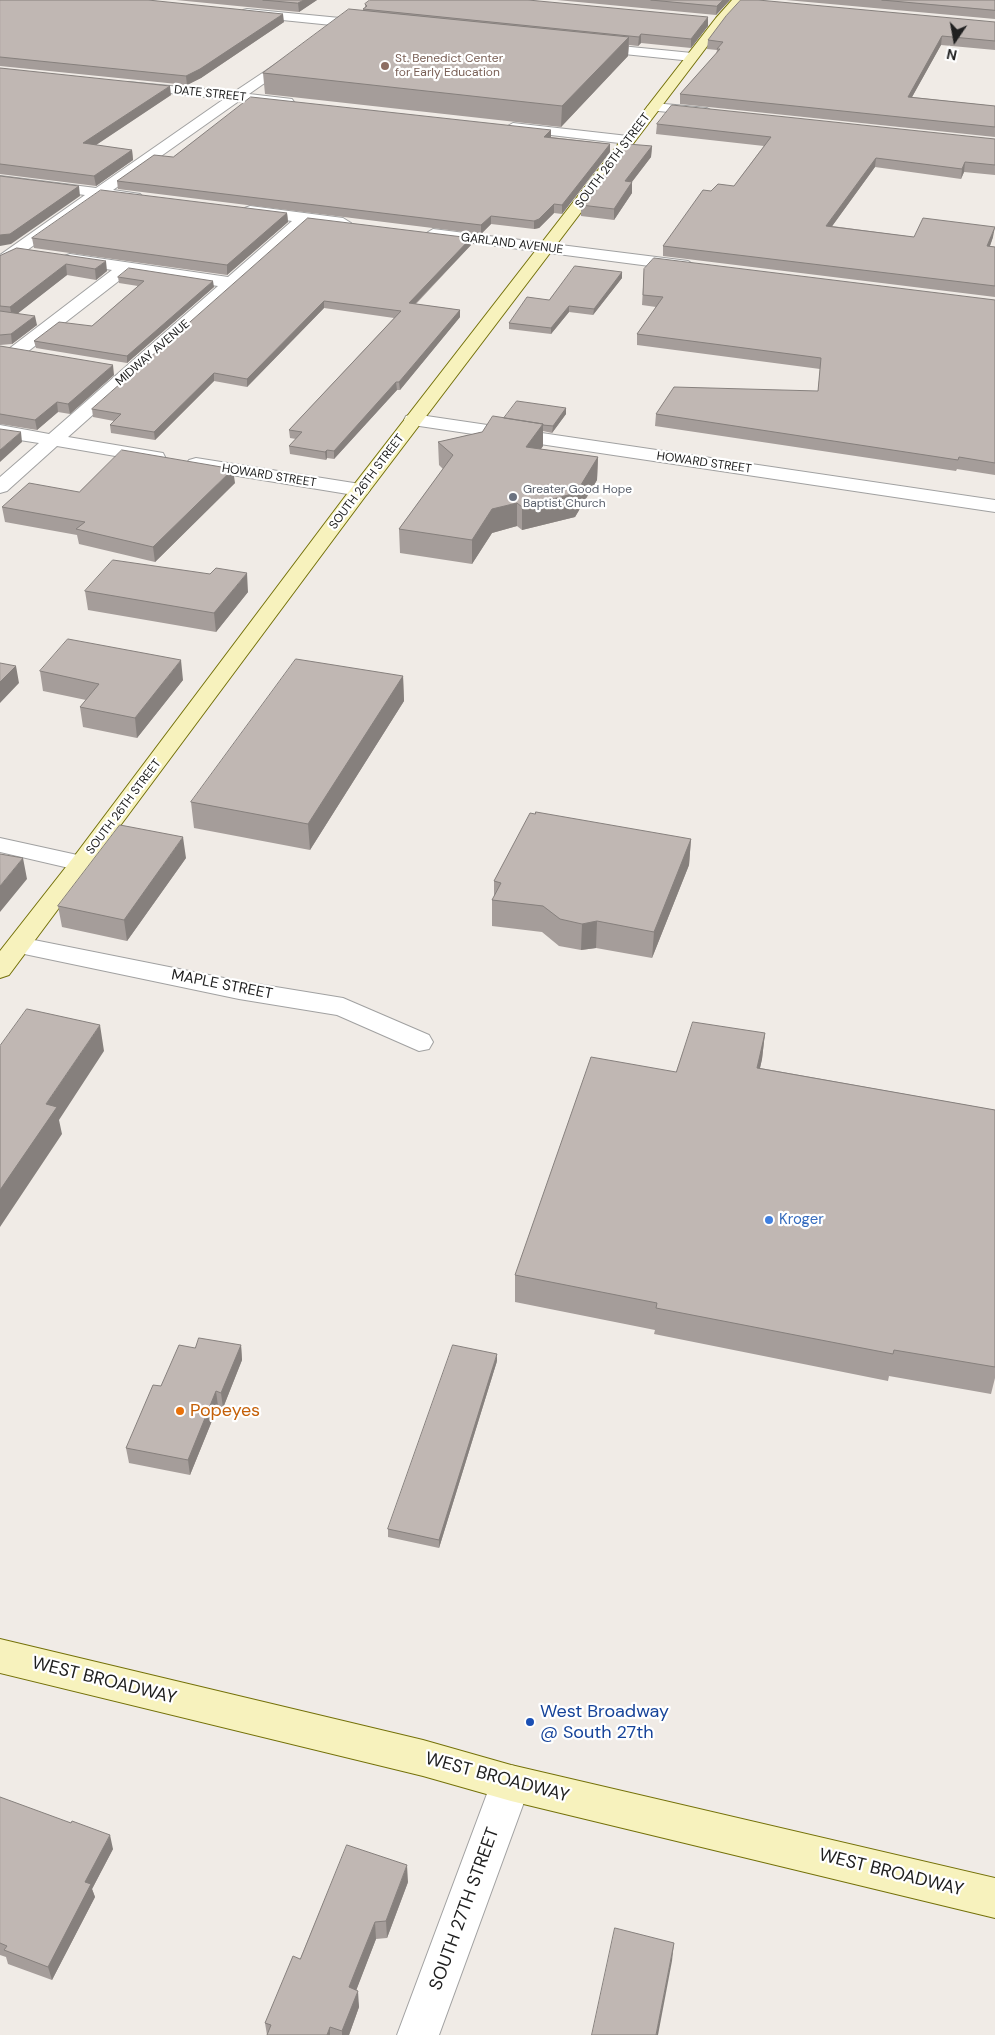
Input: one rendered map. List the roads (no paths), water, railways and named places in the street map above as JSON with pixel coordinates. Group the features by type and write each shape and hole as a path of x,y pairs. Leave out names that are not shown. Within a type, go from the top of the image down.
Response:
{"street":[{"name":"SOUTH 26TH STREET","path":"0,969 82,863 360,490 628,140 720,21 742,1"},
{"path":"323,35 357,11"},
{"path":"236,12 381,26"},
{"path":"701,19 720,21"},
{"path":"0,262 7,250 99,192 307,46"},
{"path":"576,46 692,57"},
{"name":"DATE STREET","path":"118,84 305,104"},
{"path":"654,107 722,114"},
{"path":"501,126 628,140"},
{"path":"0,180 148,199"},
{"path":"236,210 363,226"},
{"name":"MIDWAY AVENUE","path":"0,487 305,218"},
{"name":"GARLAND AVENUE","path":"421,233 708,268"},
{"path":"7,250 232,283"},
{"path":"8,351 126,267"},
{"path":"8,351 35,355"},
{"path":"112,368 131,372"},
{"name":"HOWARD STREET","path":"414,420 995,506"},
{"name":"HOWARD STREET","path":"0,432 360,490"},
{"path":"0,845 82,863"},
{"name":"MAPLE STREET","path":"19,945 239,990 343,1007 419,1042"},
{"name":"WEST BROADWAY","path":"0,1656 422,1758 511,1783 995,1898"},
{"name":"SOUTH 27TH STREET","path":"418,2035 470,1899 511,1783"}],"place":[{"name":"St. Benedict Center for Early Education","path":"385,66"},
{"name":"Greater Good Hope Baptist Church","path":"513,497"},
{"name":"Kroger","path":"769,1220"},
{"name":"Popeyes","path":"180,1411"},
{"name":"West Broadway @ South 27th","path":"530,1722"}]}
